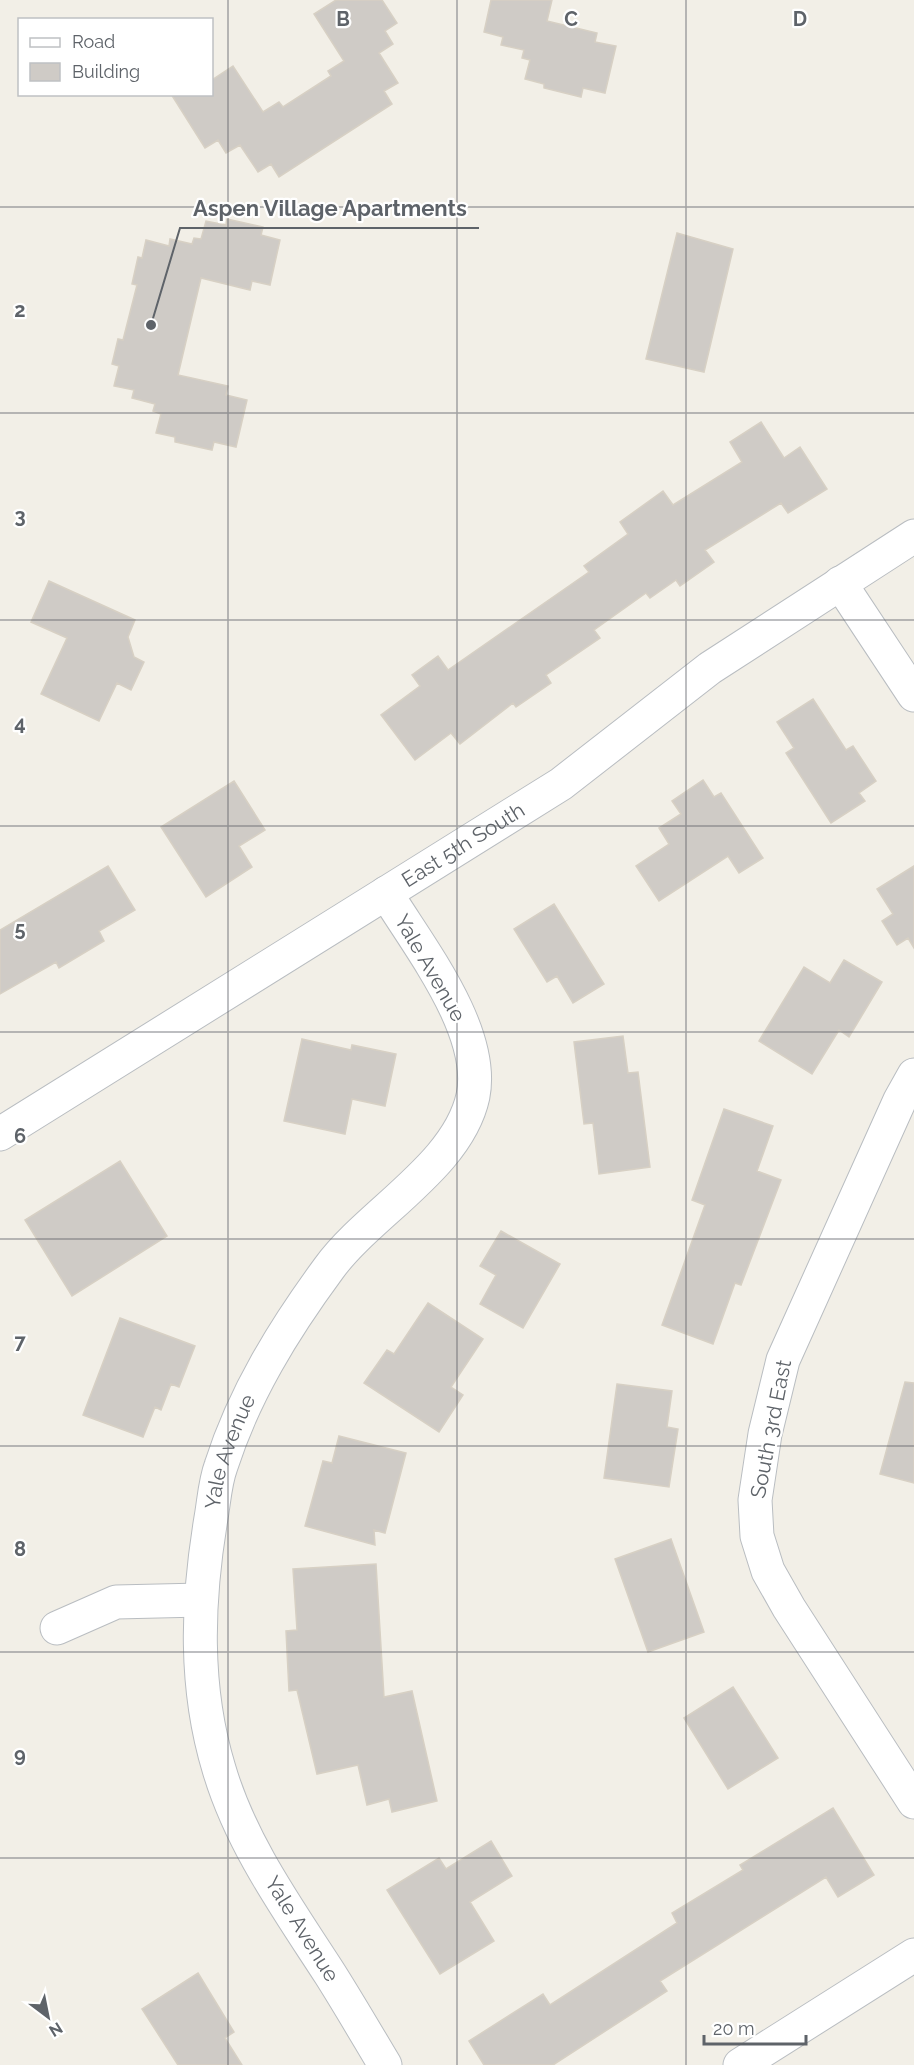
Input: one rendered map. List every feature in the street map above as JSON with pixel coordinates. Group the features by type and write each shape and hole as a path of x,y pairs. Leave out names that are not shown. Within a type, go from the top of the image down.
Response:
{"street":[{"name":"East 5th South","path":"0,1134 561,784 710,668 914,536"},
{"path":"840,582 914,695"},
{"name":"Yale Avenue","path":"385,2065 277,1894 241,1824 219,1770 200,1681 201,1600 205,1552 219,1469 250,1391 295,1317 331,1264 382,1211 431,1167 468,1113 474,1093 468,1034 449,996 386,893"},
{"name":"South 3rd East","path":"914,1075 900,1100 783,1360 765,1434 755,1500 756,1536 768,1571 789,1608 914,1802"},
{"path":"57,1628 116,1602 201,1600"},
{"path":"740,2065 914,1955"}],"building":[{"path":"336,0 382,0 397,23 385,31 393,44 379,53 398,83 384,91 392,104 279,177 271,164 258,172 240,145 226,153 218,140 205,148 172,96 213,96 213,79 233,66 263,112 279,102 283,107 331,76 328,71 344,61 314,14"},
{"path":"491,0 552,0 547,21 597,33 595,42 616,46 605,93 583,88 581,97 544,88 544,84 525,79 530,60 522,58 524,50 501,45 503,37 484,32"},
{"path":"227,219 263,227 261,235 280,240 270,285 252,281 250,290 201,278 178,375 228,386 226,395 247,400 236,447 214,442 212,450 175,442 175,437 156,433 161,414 153,411 155,404 132,398 134,390 114,386 119,366 112,364 118,339 123,340 137,285 132,284 138,257 142,258 146,240 169,246 170,239 192,244 194,238 201,239 206,221 226,225"},
{"path":"677,233 733,249 704,372 646,359"},
{"path":"761,422 784,458 800,447 827,489 788,513 781,503 705,550 714,562 680,586 676,580 650,598 646,593 594,630 600,638 546,675 551,683 516,707 513,703 460,744 451,733 415,760 381,715 420,686 412,675 438,656 448,670 589,572 584,566 628,534 620,522 663,491 673,505 742,462 730,442"},
{"path":"49,581 135,620 128,637 134,657 144,662 131,690 117,683 99,721 41,694 67,638 31,622"},
{"path":"813,699 846,750 853,746 876,781 859,793 865,801 831,823 786,753 794,748 777,722"},
{"path":"703,780 714,797 721,793 763,858 739,873 728,856 659,901 636,866 669,844 659,828 681,814 672,801"},
{"path":"234,781 265,830 239,846 252,867 206,897 161,827"},
{"path":"108,866 135,910 99,931 104,941 59,968 56,962 0,994 0,930"},
{"path":"914,866 914,948 908,938 897,945 882,921 893,914 877,889"},
{"path":"554,904 604,984 573,1003 557,976 547,982 514,929"},
{"path":"844,960 882,982 849,1037 839,1030 812,1074 759,1041 804,967 830,983"},
{"path":"623,1036 628,1073 638,1072 650,1167 599,1174 593,1123 584,1124 574,1042"},
{"path":"302,1039 351,1050 352,1045 396,1054 385,1106 352,1099 345,1134 284,1121"},
{"path":"724,1109 773,1126 757,1171 781,1180 741,1285 735,1283 713,1344 662,1325 705,1205 692,1200"},
{"path":"120,1161 167,1236 72,1296 25,1220"},
{"path":"501,1231 560,1264 523,1328 480,1304 496,1275 480,1266"},
{"path":"428,1303 483,1339 451,1387 463,1395 439,1432 364,1383 387,1350 394,1354"},
{"path":"120,1318 195,1346 179,1387 171,1384 161,1410 155,1407 143,1437 83,1415"},
{"path":"905,1382 914,1383 914,1483 880,1474"},
{"path":"617,1384 672,1391 667,1427 678,1429 669,1487 604,1478"},
{"path":"339,1436 406,1453 385,1533 374,1530 375,1545 305,1526 323,1461 332,1463"},
{"path":"671,1539 704,1632 648,1652 615,1559"},
{"path":"376,1564 384,1697 412,1691 437,1801 392,1812 389,1799 367,1805 358,1765 317,1774 297,1690 289,1691 286,1631 297,1630 293,1569"},
{"path":"733,1687 778,1758 728,1789 684,1718"},
{"path":"833,1808 874,1875 838,1897 826,1877 660,1981 667,1991 553,2065 484,2065 469,2041 543,1994 550,2005 677,1923 672,1913 743,1870 740,1865"},
{"path":"491,1841 512,1876 470,1902 494,1941 440,1974 387,1890 439,1858 446,1869"},
{"path":"198,1973 234,2032 225,2038 242,2065 178,2065 142,2009"}],"place":[{"name":"Aspen Village Apartments","path":"151,325"}]}
